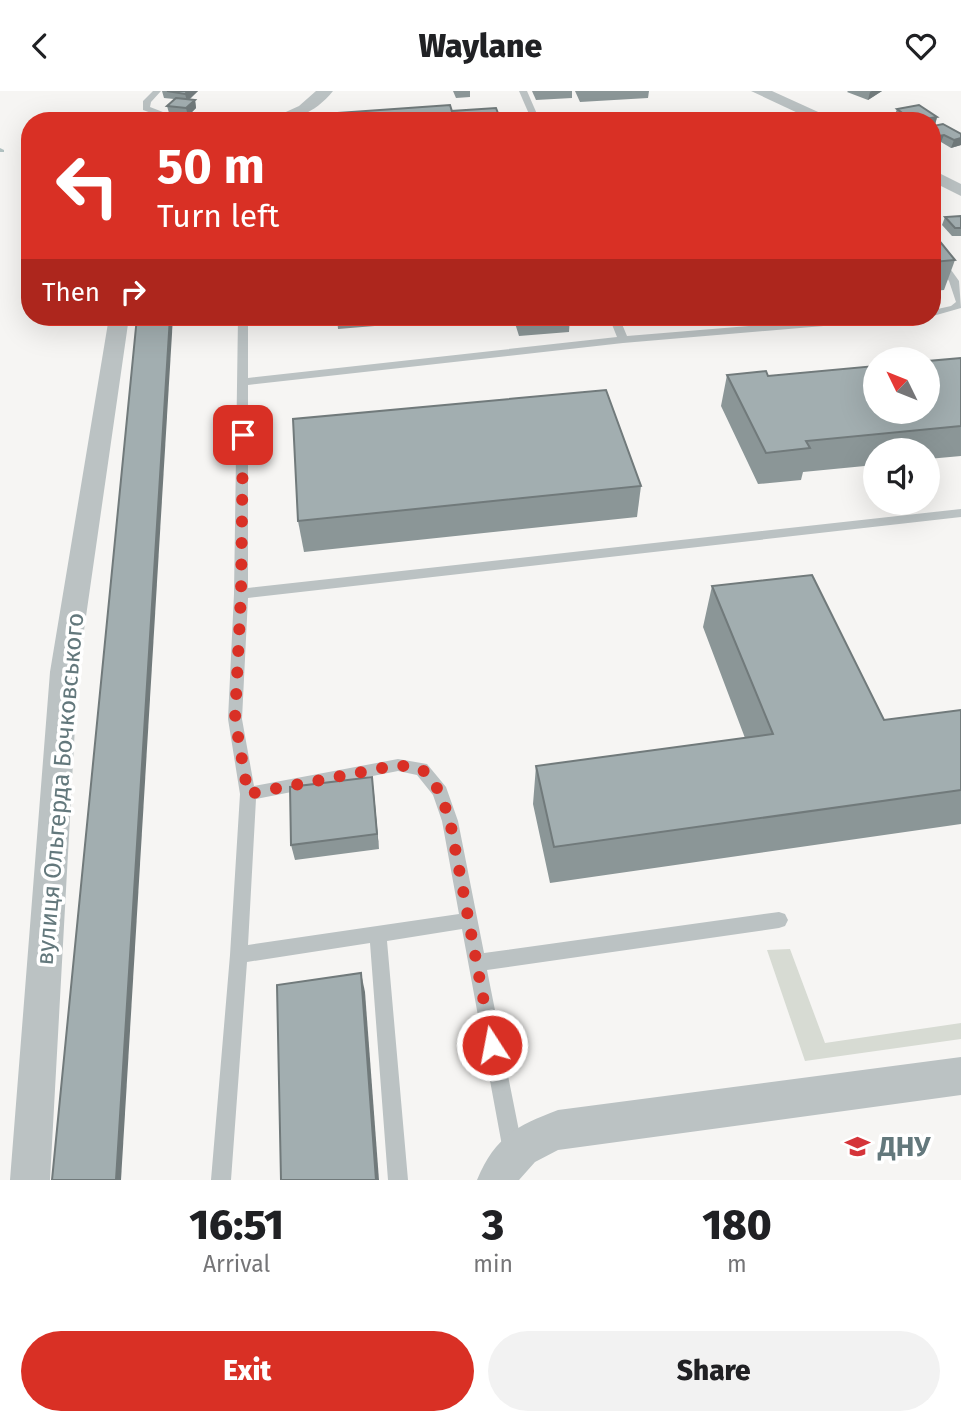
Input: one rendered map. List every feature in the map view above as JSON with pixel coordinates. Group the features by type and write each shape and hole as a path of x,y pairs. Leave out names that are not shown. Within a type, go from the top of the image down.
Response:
{"street":[{"path":"297,112 305,109 326,91"},
{"path":"760,91 809,112"},
{"path":"941,180 961,191"},
{"name":"вулиця Ольгерда Бочковського","path":"30,1180 64,672 118,326"},
{"path":"503,1170 534,1138 558,1130 961,1076"}],"lane":[{"path":"155,112 146,109 147,101 157,91"},
{"path":"523,91 532,112"},
{"path":"941,262 954,281 961,302 955,308 941,311"},
{"path":"221,1180 240,955 248,794 235,719 241,594 243,326"},
{"path":"617,326 623,341"},
{"path":"243,382 623,341 792,326"},
{"path":"241,594 961,513"},
{"path":"248,794 398,765 422,769 440,792 450,821 476,963 503,1170"},
{"path":"240,955 468,920"},
{"path":"476,963 779,920"},
{"path":"378,933 398,1180"}],"shaded area":[{"path":"790,949 825,1043 961,1023 961,1039 805,1061 767,950"}],"building":[{"path":"167,91 188,91 185,94"},
{"path":"176,98 195,100 186,108 167,106"},
{"path":"450,105 452,112 352,112"},
{"path":"919,105 930,112 901,112 897,109"},
{"path":"496,108 498,112 452,112"},
{"path":"941,124 961,134 961,138 954,140 941,136"},
{"path":"961,216 961,228 955,228 945,217"},
{"path":"941,243 955,260 941,261"},
{"path":"136,326 169,326 116,1180 52,1180"},
{"path":"961,358 961,426 806,441 810,448 766,453 727,375 766,371 768,376 863,367 863,424 940,424 940,360"},
{"path":"606,390 641,486 298,521 293,419"},
{"path":"812,575 884,720 961,710 961,790 554,847 536,766 773,734 712,586"},
{"path":"372,777 377,834 291,845 290,787"},
{"path":"361,973 376,1180 281,1180 277,985"}],"place":[{"name":"ДНУ","path":"858,1146"}],"route":[{"path":"243,435 241,594 235,719 248,794 398,765 422,769 440,792 450,821 492,1045"}]}
